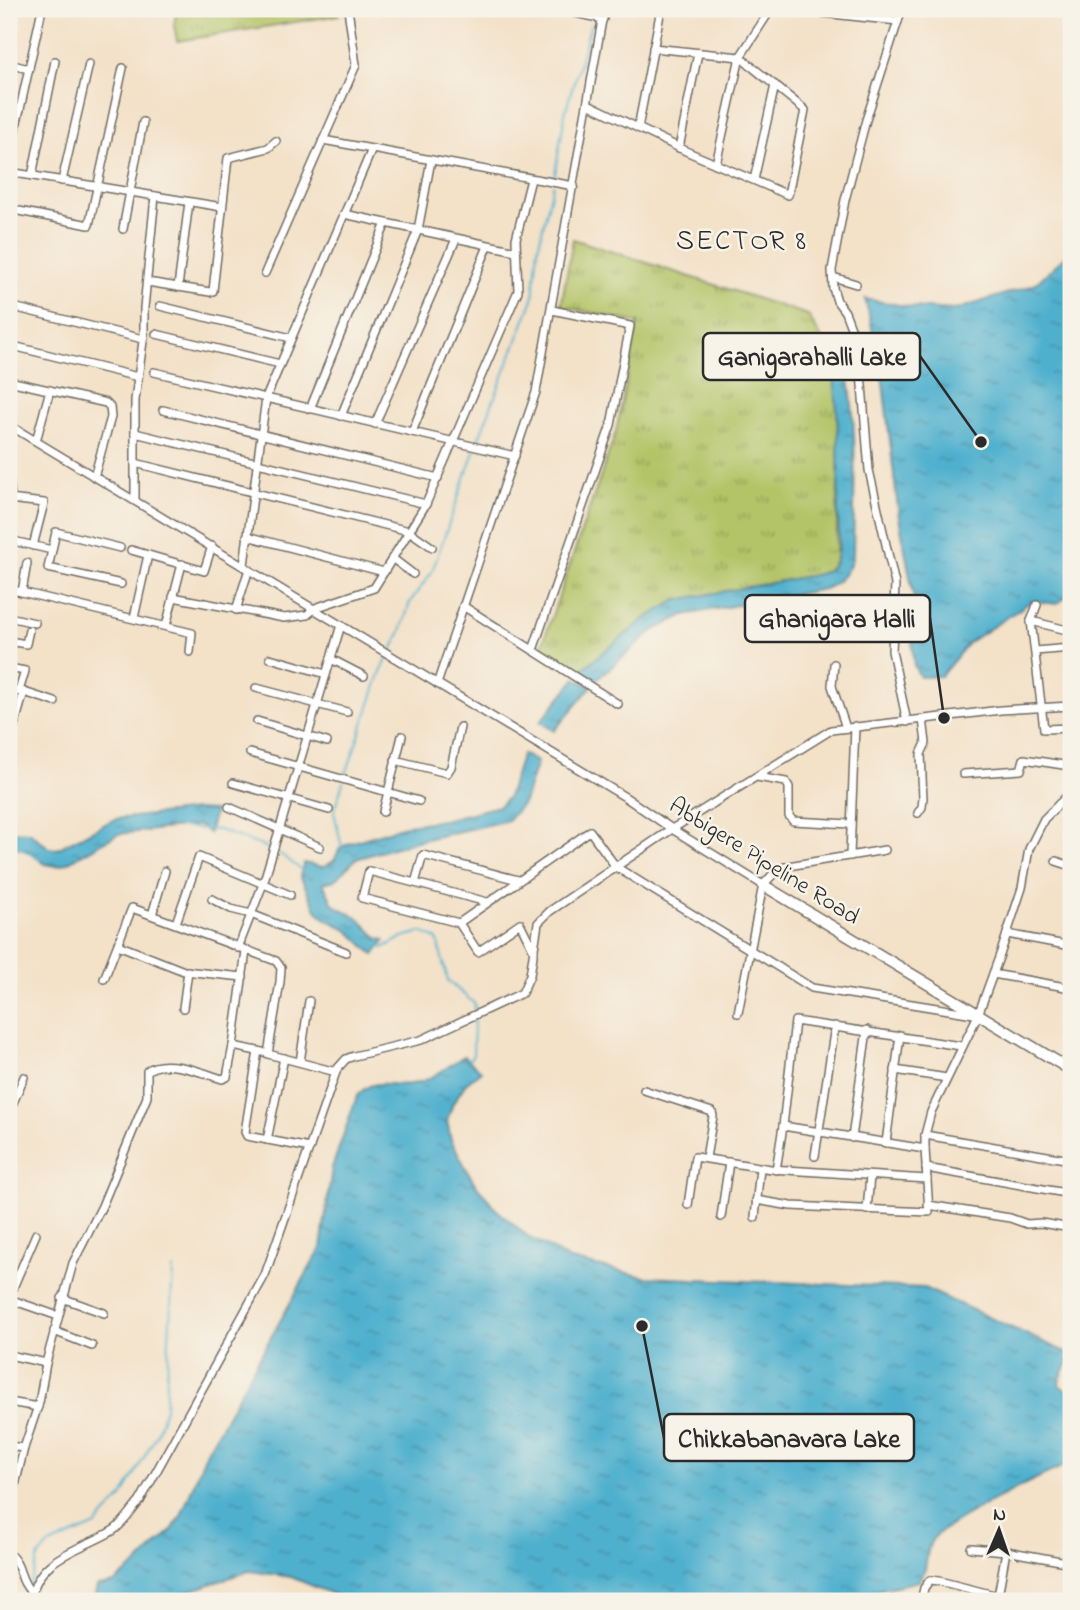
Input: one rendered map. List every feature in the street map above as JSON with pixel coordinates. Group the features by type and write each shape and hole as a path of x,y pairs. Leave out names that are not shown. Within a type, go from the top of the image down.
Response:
{"main road":[{"name":"Abbigere Pipeline Road","path":"764,885 1071,1070"}],"street":[{"path":"9,155 42,9"},
{"path":"265,273 356,65 348,9"},
{"path":"557,9 603,19"},
{"path":"437,684 536,392 604,9"},
{"path":"638,128 661,9"},
{"path":"716,164 740,57 771,9"},
{"path":"784,9 845,12 898,21"},
{"path":"902,9 866,120 845,200 833,277 837,301 845,312 859,349 869,470 895,584 892,651 906,722"},
{"path":"588,104 679,148 788,195 805,110 740,57 653,48"},
{"path":"679,148 698,53"},
{"path":"32,176 55,61"},
{"path":"9,64 29,69"},
{"path":"62,181 89,65"},
{"path":"9,209 89,225 123,68"},
{"path":"754,180 775,85"},
{"path":"9,107 20,109"},
{"path":"123,229 142,122"},
{"path":"323,140 574,186"},
{"path":"147,282 210,292 215,288 228,158 268,148 276,141"},
{"path":"236,610 246,567 247,536 265,398 372,149"},
{"path":"341,416 418,230 431,160"},
{"path":"9,172 222,207"},
{"path":"173,597 284,618 307,615 316,608 374,588 426,504 518,291 516,239 531,179"},
{"path":"135,501 138,377 155,196"},
{"path":"178,287 189,202"},
{"path":"344,214 516,251"},
{"path":"310,408 386,223"},
{"path":"375,424 456,239"},
{"path":"412,432 488,246"},
{"path":"833,277 856,284"},
{"path":"9,306 143,338"},
{"path":"160,306 291,338"},
{"path":"533,650 611,425 630,326 552,310"},
{"path":"156,334 280,364"},
{"path":"9,345 138,377"},
{"path":"154,372 515,456"},
{"path":"9,381 106,403 110,407 111,416 94,477"},
{"path":"36,441 50,390"},
{"path":"163,410 438,478"},
{"name":"Abbigere Pipeline Road","path":"9,425 316,608 764,885"},
{"path":"135,433 426,504"},
{"path":"135,463 409,531 432,547"},
{"path":"9,475 10,498 44,503 33,546"},
{"path":"120,548 56,532 48,568 121,584"},
{"path":"247,536 384,572"},
{"path":"9,540 52,550"},
{"path":"131,550 204,571 212,546"},
{"path":"134,618 148,555"},
{"path":"392,558 413,574"},
{"path":"22,592 27,563"},
{"path":"166,626 182,564"},
{"path":"9,589 192,633 190,652"},
{"path":"1037,605 1031,621 1044,729 1071,728"},
{"path":"463,606 618,704"},
{"path":"9,617 35,623"},
{"path":"1031,621 1071,631"},
{"path":"238,948 263,884 341,625"},
{"path":"9,641 26,644 29,631"},
{"path":"1035,651 1071,648"},
{"path":"270,658 326,674"},
{"path":"331,659 364,676"},
{"path":"834,664 832,685 846,728"},
{"path":"9,668 25,671 9,744"},
{"path":"256,688 347,712"},
{"path":"9,691 55,702"},
{"path":"30,1593 40,1573 54,1560 117,1528 140,1501 265,1275 336,1072 346,1059 421,1040 517,995 525,989 530,975 538,923 543,917 672,829 831,730 1071,706"},
{"path":"918,813 922,807 922,754 926,743 923,719"},
{"path":"257,721 327,742"},
{"path":"850,856 855,726"},
{"path":"395,760 447,773 451,767 460,727"},
{"path":"383,812 402,736"},
{"path":"250,753 419,801"},
{"path":"964,774 1021,769 1024,759 1070,765 1071,785"},
{"path":"756,776 786,782 789,787 789,816 793,821 850,824"},
{"path":"233,783 329,810"},
{"path":"755,1200 791,1206 929,1212 925,1135 931,1112 978,1015 1023,888 1029,849 1044,820 1071,792"},
{"path":"1059,804 1071,805"},
{"path":"229,807 320,847"},
{"path":"458,923 590,831 616,867 812,988 978,1015"},
{"path":"738,1013 764,885 778,869 885,849"},
{"path":"415,883 423,855 518,880"},
{"path":"176,923 199,857 290,895"},
{"path":"1056,862 1071,866"},
{"path":"152,915 165,871"},
{"path":"487,902 369,871 362,898 458,923 478,952 520,923 534,951"},
{"path":"212,899 231,909 251,914 346,952"},
{"path":"104,979 132,908 276,961 281,965 280,982 268,1054"},
{"path":"1007,934 1071,946"},
{"path":"118,945 188,971 243,977"},
{"path":"9,1510 24,1448 38,1408 62,1298 76,1256 102,1206 147,1097 147,1071 152,1066 165,1065 222,1079 227,1077 246,951"},
{"path":"183,1008 188,971"},
{"path":"993,974 1070,989"},
{"path":"300,1062 309,1001"},
{"path":"776,1170 795,1021 961,1046"},
{"path":"815,1156 835,1026"},
{"path":"852,1138 867,1030"},
{"path":"886,1143 900,1035"},
{"path":"233,1046 336,1072"},
{"path":"258,1051 244,1127 247,1136 310,1148"},
{"path":"267,1140 284,1058"},
{"path":"895,1070 947,1078"},
{"path":"9,1112 24,1077"},
{"path":"644,1090 712,1112 706,1158"},
{"path":"783,1126 925,1149"},
{"path":"925,1135 1071,1160"},
{"path":"688,1205 695,1157 776,1170 927,1179"},
{"path":"721,1217 729,1162"},
{"path":"755,1217 760,1167"},
{"path":"926,1168 1071,1194"},
{"path":"867,1210 870,1176"},
{"path":"928,1205 1010,1218 1027,1224 1041,1223 1071,1228"},
{"path":"36,1234 9,1298 58,1316"},
{"path":"62,1298 104,1313"},
{"path":"54,1331 92,1346"},
{"path":"9,1355 46,1363"},
{"path":"9,1402 38,1408"},
{"path":"9,1446 24,1448"},
{"path":"971,1548 1006,1551 1071,1563"},
{"path":"998,1599 1006,1551"},
{"path":"9,1554 17,1561 30,1593"},
{"path":"921,1601 924,1588 930,1580 939,1580 998,1599 1021,1601"}],"green space":[{"path":"177,9 338,9 339,15 177,41 174,25"},
{"path":"573,239 808,315 831,354 839,439 836,559 828,570 646,618 580,671 542,645 616,432 638,323 561,306"}],"water":[{"path":"1071,251 1071,593 1057,604 1032,601 968,643 941,676 920,677 914,666 914,599 899,517 881,366 865,299 910,307 955,310 1034,285"},
{"path":"844,352 852,402 855,478 853,555 843,576 824,589 684,615 653,631 595,681 580,671 646,618 677,600 819,574 832,566 839,543 837,413 831,354"},
{"path":"576,678 591,687 554,731 540,722"},
{"path":"522,754 537,762 524,802 508,820 413,842 356,859 335,880 323,883 333,904 358,918 379,939 385,940 374,955 349,931 317,911 300,876 304,863 323,867 334,861 340,848 350,843 408,825 443,820 499,806 508,797"},
{"path":"196,810 215,811 209,833 199,825 118,834 57,866 45,864 25,849 9,847 9,831 29,832 49,848 57,849 115,819"},
{"path":"464,1056 481,1071 467,1082 453,1103 447,1121 451,1140 473,1181 497,1210 526,1235 570,1260 645,1277 924,1288 1070,1354 1059,1385 1071,1394 1071,1464 998,1498 940,1532 932,1540 919,1581 860,1594 847,1601 349,1601 291,1577 249,1571 160,1601 100,1601 95,1594 97,1586 114,1583 138,1563 172,1530 181,1516 206,1453 321,1248 332,1168 357,1096 372,1085 402,1085 426,1080"}],"waterway":[{"path":"554,180 565,113 591,24"},
{"path":"477,443 533,299 538,248 553,185"},
{"path":"391,652 410,602 432,572 475,449"},
{"path":"345,777 388,657"},
{"path":"342,848 334,812 343,782"},
{"path":"180,827 219,830 270,849"},
{"path":"18,847 40,860"},
{"path":"280,854 304,872"},
{"path":"381,946 383,948 403,937 421,932 437,939 448,981 475,1004 474,1012"},
{"path":"469,1060 473,1055 474,1018"},
{"path":"30,1585 39,1556 47,1546 96,1525 122,1497 157,1434 165,1409 173,1269"},
{"path":"20,1601 27,1590"}],"place":[{"name":"Ganigarahalli Lake","path":"981,442"},
{"name":"Ghanigara Halli","path":"944,718"},
{"name":"Chikkabanavara Lake","path":"642,1326"}],"district":[{"name":"SECTOR 8","path":"742,239"}]}
